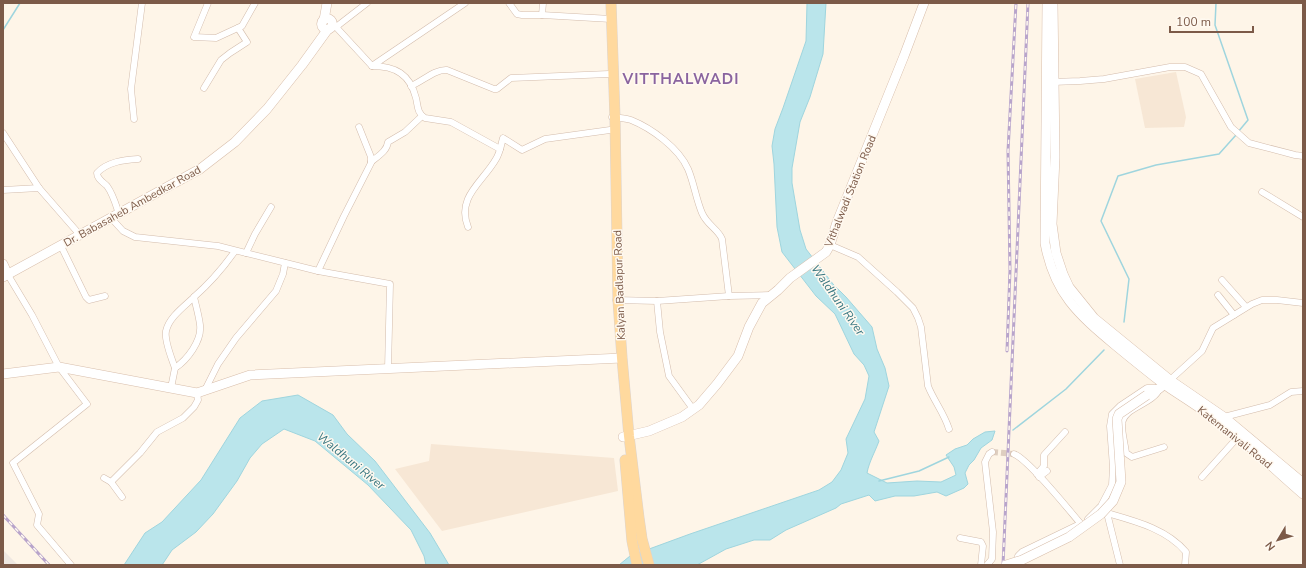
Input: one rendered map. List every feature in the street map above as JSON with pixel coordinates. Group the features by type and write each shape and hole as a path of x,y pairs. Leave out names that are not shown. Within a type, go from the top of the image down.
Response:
{"main road":[{"name":"Dr. Babasaheb Ambedkar Road","path":"327,3 329,24"},
{"name":"Dr. Babasaheb Ambedkar Road","path":"5,272 200,169 214,156 235,142 245,129 267,109 329,24 332,3"},
{"name":"Kalyan Badlapur Road","path":"607,3 613,117 616,300"},
{"name":"Kalyan Badlapur Road","path":"612,3 609,19 609,74 613,117 610,130 618,358 637,540 637,565"},
{"name":"Vithalwadi Station Road","path":"626,436 649,431 682,417 699,405 718,384 738,356 749,327 762,303 790,278 828,248 837,222 907,50 924,3"},
{"path":"1047,3 1050,82"},
{"path":"1006,565 1022,560 1069,537 1101,514 1113,501 1121,482 1117,419 1118,414 1165,384 1121,345 1090,324 1077,311 1057,281 1049,262 1050,82 1053,3"},
{"name":"Dr. Babasaheb Ambedkar Road","path":"5,272 61,246 79,233"},
{"path":"3,374 59,367 171,388 201,391 250,375 618,358"},
{"name":"Katemanivali Road","path":"1165,384 1224,417 1299,480 1303,494"},
{"name":"Katemanivali Road","path":"1165,384 1299,480"},
{"name":"Kalyan Badlapur Road","path":"637,540 649,565"}],"street":[{"path":"134,119 131,90 142,3"},
{"path":"208,3 194,37 216,38 242,26 255,3"},
{"path":"367,3 329,24 372,66 386,66 393,68 405,76 416,96 419,112 422,116 425,118 451,122 500,149"},
{"path":"372,66 465,3"},
{"path":"509,3 517,14 522,15 542,14 609,19"},
{"path":"542,14 543,3"},
{"path":"204,88 221,60 247,42 238,28"},
{"path":"1050,82 1104,79 1170,68 1185,67 1201,74 1231,127 1249,143 1303,156"},
{"path":"411,86 442,70 447,70 494,89 497,89 511,78 609,74"},
{"path":"318,272 371,162 384,151 388,146 388,142 405,132 422,116"},
{"path":"613,117 631,120 656,134 673,149 688,169 702,212 706,220 722,239 729,296"},
{"path":"359,127 371,157 371,162"},
{"path":"468,227 464,217 470,193 496,159 503,138 522,150 545,139 610,130"},
{"path":"3,133 39,188 79,233"},
{"path":"138,159 126,159 116,162 96,173 111,193 116,214 123,231 135,237 218,246 318,272 390,284 388,369"},
{"path":"3,190 39,188"},
{"path":"1262,192 1303,217"},
{"path":"246,253 270,207"},
{"path":"61,246 86,297 89,300 105,296"},
{"path":"828,248 858,257 913,308 921,327 928,386 945,417 949,429"},
{"path":"171,388 175,368 168,347 166,333 168,325 194,297 212,281 235,251"},
{"path":"111,482 140,453 157,432 183,418 194,407 201,391 231,344 276,291 286,263"},
{"path":"5,272 32,315 59,367 87,404 13,463 39,514 37,525 71,565"},
{"path":"1222,280 1246,307"},
{"path":"616,300 657,301 729,296 772,295"},
{"path":"1218,295 1234,315"},
{"path":"175,368 182,364 193,350 201,327 194,297"},
{"path":"1164,447 1132,457 1129,456 1126,453 1122,425 1125,415 1158,394 1165,384 1202,351 1213,328 1246,307 1262,300 1303,303"},
{"path":"657,301 660,332 669,376 694,409"},
{"path":"1022,565 1018,556 1022,552 1081,524 1101,506 1112,485 1113,466 1110,426 1112,414 1120,406 1147,388 1165,384"},
{"path":"1224,417 1270,405 1291,392 1303,391"},
{"path":"1038,476 1044,466 1044,455 1065,432"},
{"path":"1202,477 1238,437"},
{"path":"987,565 992,559 993,532 985,462 992,452"},
{"path":"1014,454 1021,457 1081,524"},
{"path":"1038,476 1047,471"},
{"path":"104,478 111,482 122,497"},
{"path":"1101,506 1107,513 1120,565"},
{"path":"1107,513 1154,528 1178,543 1186,552 1185,565"},
{"path":"960,538 981,542 983,546 981,565"}],"shaded area":[{"path":"1176,72 1186,117 1184,127 1145,128 1135,79"},
{"path":"431,444 614,458 618,491 442,531 395,469 429,461"},
{"path":"3,550 18,565 3,565"}],"water":[{"name":"Waldhuni River","path":"807,3 826,3 823,54 810,97 800,122 792,168 792,183 800,230 806,249 833,284 872,327 877,349 885,368 889,386 874,432 879,441 867,473 887,483 917,481 941,482 956,475 954,467 946,455 955,449 967,445 973,439 985,432 995,431 992,440 981,448 974,460 969,465 965,473 968,484 964,488 946,496 937,492 914,496 895,496 875,501 869,495 841,504 836,508 786,530 770,540 754,540 726,549 697,565 619,565 630,556 819,490 832,482 841,470 848,453 846,439 865,399 869,376 864,365 854,354 835,314 816,296 782,252 777,227 772,146 775,129 806,41"},
{"name":"Waldhuni River","path":"298,395 333,415 347,434 375,461 430,533 449,565 426,565 424,556 411,530 368,485 315,441 284,429 262,444 250,458 237,481 213,514 196,532 172,550 162,565 124,565 145,533 162,522 201,480 240,418 262,401"}],"waterway":[{"path":"3,30 20,3"},
{"path":"1216,3 1215,25 1248,120 1238,132"},
{"path":"1124,322 1129,279 1101,221 1118,176 1156,165 1219,154 1236,135"},
{"path":"1013,430 1066,389 1104,350"},
{"path":"879,481 919,471 949,457"}],"tunnel":[{"path":"992,452 1014,454"}],"railway":[{"path":"1007,351 1010,270 1008,151 1016,3"},
{"path":"1003,565 1028,3"},
{"path":"3,515 49,565"}],"district":[{"name":"VITTHALWADI","path":"681,79"}]}
